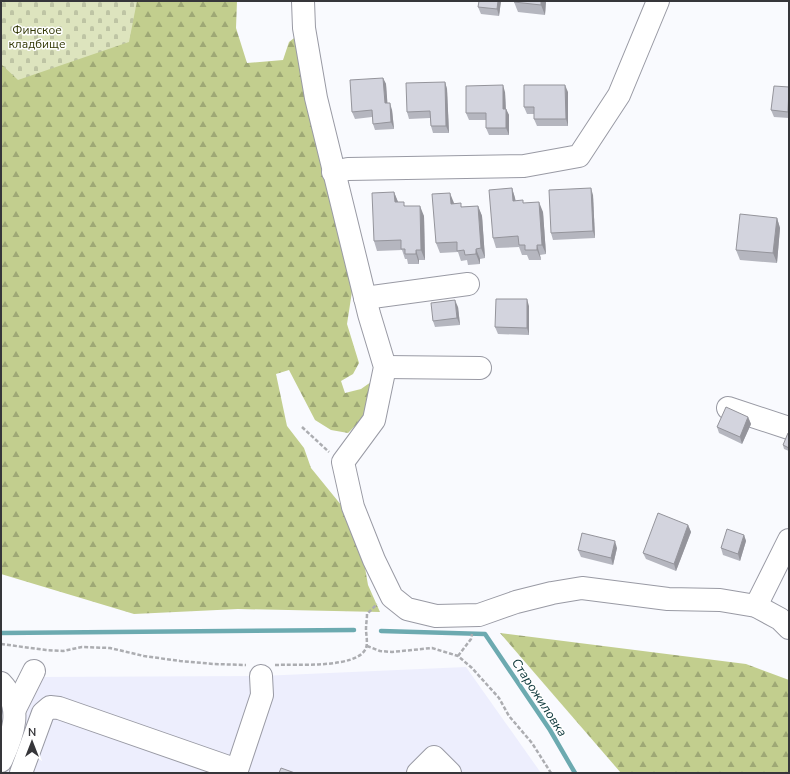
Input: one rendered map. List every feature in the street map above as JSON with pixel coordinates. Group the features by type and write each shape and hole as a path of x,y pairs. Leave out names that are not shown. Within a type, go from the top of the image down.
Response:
{"street":[{"path":"303,1 304,28 316,98 367,306 385,367 374,420 343,462 353,507 374,560 392,597 407,609 436,616 479,615 552,593 582,588 668,599 720,600 756,606 780,619 789,628"},
{"path":"333,172 348,169 524,166 579,156 619,95 658,1"},
{"path":"367,306 468,284"},
{"path":"385,367 480,368"},
{"path":"728,408 789,428"},
{"path":"756,606 789,540"},
{"path":"21,773 43,713 50,707 59,708 237,772 262,695 262,669"},
{"path":"1,761 11,738 15,709 34,671"},
{"path":"1,683 12,696 15,709"},
{"path":"418,773 434,757 450,773"}],"path":[{"path":"302,427 331,454 343,462"},
{"path":"1,644 63,651 82,647 110,648 144,656 180,661 262,669 340,663 358,657 364,652 367,646 367,614 375,604"},
{"path":"458,656 471,638"},
{"path":"367,646 380,651 392,652 432,648 458,656 472,668 499,698 509,716 532,744 551,773"}],"shaded area":[{"path":"466,667 541,773 6,773 39,677 261,676"}],"green space":[{"path":"1,1 237,1 236,28 247,63 283,60 289,42 298,35 353,285 347,324 359,363 353,374 341,381 345,393 361,389 371,382 372,396 363,418 348,433 331,430 315,420 289,370 276,374 287,426 304,448 311,468 346,511 363,556 368,585 380,612 238,609 134,614 1,574"},
{"name":"Финское кладбище","path":"1,1 137,1 129,42 18,80 1,64"},
{"path":"500,633 746,664 789,680 789,773 621,773"}],"building":[{"path":"479,1 498,1 497,9 478,7"},
{"path":"541,1 541,5 514,2"},
{"path":"383,78 385,103 390,103 391,122 373,124 372,110 352,112 350,80"},
{"path":"445,82 446,126 431,126 430,111 407,112 406,83"},
{"path":"503,85 503,109 506,109 506,128 486,128 486,113 466,113 466,86"},
{"path":"524,85 565,85 566,119 534,119 534,107 524,107"},
{"path":"774,86 789,87 788,112 771,110"},
{"path":"512,188 513,201 523,200 523,203 539,202 542,245 537,245 537,250 525,250 525,245 519,245 518,236 493,238 489,190"},
{"path":"591,188 593,231 551,233 549,190"},
{"path":"394,192 395,202 404,202 404,206 420,206 421,250 416,250 416,254 405,254 405,249 401,249 401,240 374,241 372,193"},
{"path":"450,193 451,204 461,203 461,207 478,206 481,248 476,249 476,254 465,255 464,250 457,251 457,242 436,243 432,194"},
{"path":"740,214 777,218 773,253 736,250"},
{"path":"496,299 527,299 527,328 495,327"},
{"path":"455,300 457,318 433,321 431,303"},
{"path":"726,407 748,417 740,437 717,427"},
{"path":"789,433 789,448 783,445"},
{"path":"658,513 688,525 674,564 643,553"},
{"path":"727,529 744,535 738,554 721,548"},
{"path":"582,533 615,541 611,558 578,550"},
{"path":"281,768 295,773 279,773"}],"waterway":[{"path":"1,633 354,630"},
{"name":"Старожиловка","path":"381,631 485,634 550,730 575,773"}]}
